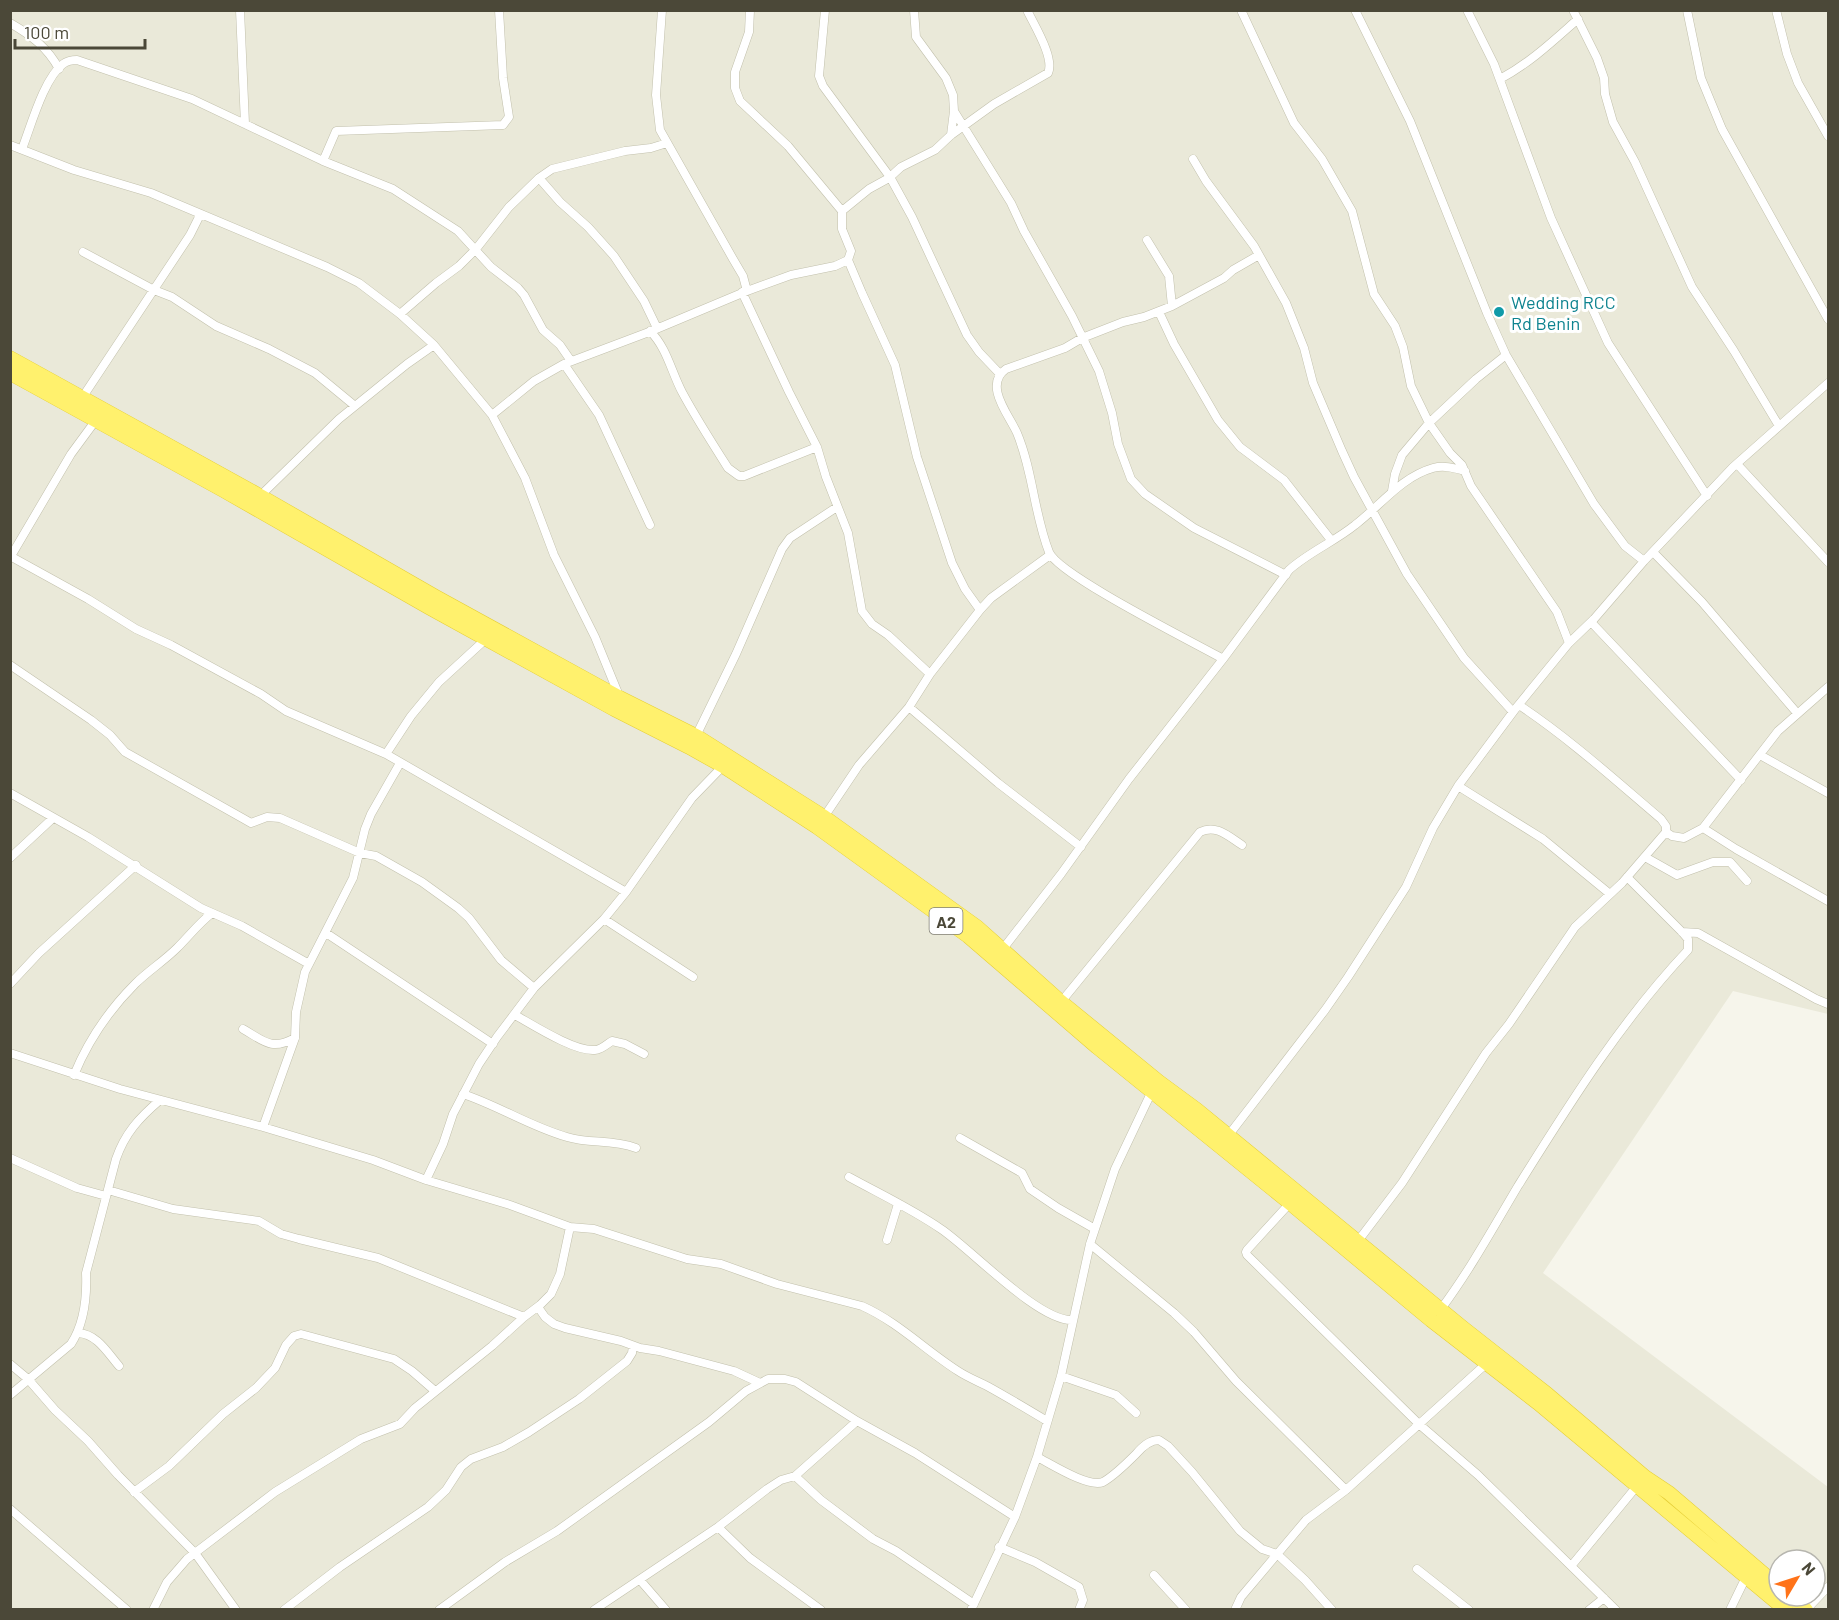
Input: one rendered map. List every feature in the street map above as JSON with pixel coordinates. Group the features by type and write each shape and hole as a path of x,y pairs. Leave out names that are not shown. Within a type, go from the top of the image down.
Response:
{"highway":[{"name":"A2","path":"10,358 261,496 436,597 620,698 696,736 824,817 977,927 1061,1002 1547,1394 1767,1577"},
{"name":"A2","path":"10,373 614,709 723,766 817,827 968,936 1054,1012 1486,1364 1538,1403 1785,1610"}],"street":[{"path":"240,10 245,124"},
{"path":"323,161 336,130 503,125 509,117 503,78 499,10"},
{"path":"662,10 656,106 660,130 743,276 745,291 789,392 817,447 852,547 863,614 930,674"},
{"path":"750,10 749,32 735,72 735,88 740,101 788,146 842,211 842,229 851,250 848,260 861,293 896,365 917,457 952,563 965,589 980,610"},
{"path":"825,10 819,76 823,86 890,177 912,217 967,335 999,373"},
{"path":"914,10 916,37 946,78 953,95 951,135"},
{"path":"842,211 901,167 935,150 951,135 994,104 1048,73 1051,68 1049,58 1027,10"},
{"path":"1241,10 1294,123 1322,159 1352,211 1374,294 1395,326 1403,347 1411,386 1429,423 1450,453 1462,465 1471,486 1557,612 1569,643"},
{"path":"1355,10 1410,121 1506,355 1594,504 1625,546 1644,561"},
{"path":"1467,10 1500,79 1548,209 1608,343 1707,496"},
{"path":"1573,10 1597,58 1604,78 1605,94 1613,122 1635,162 1692,287 1779,426"},
{"path":"1687,10 1698,68 1718,122 1828,319"},
{"path":"1776,10 1787,54 1798,83 1828,136"},
{"path":"1500,79 1520,69 1578,19"},
{"path":"10,23 27,32 47,50 59,69"},
{"path":"22,149 44,90 62,64 77,60 192,99 323,161 393,189 458,231 491,267 508,279 524,295 543,330 560,345 567,363 599,415 650,525"},
{"path":"954,111 1011,202 1024,231 1067,306 1099,371 1125,468 1136,486 1194,528 1286,575"},
{"path":"400,314 436,283 459,267 501,216 539,178 552,169 625,150 651,148 667,143"},
{"path":"10,145 74,170 151,193 327,267 359,282 400,314 434,345 492,415 525,478 554,555 595,637 620,698"},
{"path":"1193,159 1259,255 1286,303 1304,348 1313,383 1350,469 1407,574 1464,658 1513,712"},
{"path":"539,178 614,256 644,301 681,391 728,468 744,476 817,447"},
{"path":"82,398 190,235 200,215"},
{"path":"1147,240 1169,276 1172,306"},
{"path":"83,252 189,308 216,326 269,349 315,373 355,406"},
{"path":"1223,659 1100,592 1065,569 1050,555 1020,443 997,394 997,380 999,373 1013,365 1065,348 1082,338 1172,306 1224,278 1259,255"},
{"path":"492,415 534,381 567,363 654,330 745,291 791,275 835,266 848,260"},
{"path":"1159,312 1174,344 1218,420 1240,447 1284,480 1331,540"},
{"path":"261,496 339,419 434,345"},
{"path":"1392,491 1402,455 1429,423 1476,379 1506,355"},
{"path":"1228,1136 1348,977 1406,887 1433,828 1458,786 1513,712 1569,643 1591,622 1644,561 1737,464 1828,383"},
{"path":"96,420 71,454 11,556 136,629 171,645 261,694 286,711 386,753 626,892"},
{"path":"1737,464 1828,562"},
{"path":"1002,950 1081,847 1129,779 1299,561 1323,548 1331,540 1354,526 1386,500 1392,491 1418,474 1444,466 1465,471"},
{"path":"696,736 736,654 782,549 790,538 837,507"},
{"path":"1653,552 1702,602 1797,713"},
{"path":"824,817 859,765 909,706 930,674 980,610 991,598 1050,555"},
{"path":"1591,622 1741,780"},
{"path":"386,753 411,716 439,682 487,638"},
{"path":"10,665 91,720 110,735 125,752 251,823 267,817 280,818 360,853 376,856 397,867 446,898 469,918 501,960 534,988"},
{"path":"1666,832 1672,836 1684,838 1703,828 1778,731 1828,687"},
{"path":"1358,1241 1402,1183 1486,1053 1509,1024 1581,920 1627,877 1666,832 1666,826 1661,819 1551,726 1519,705"},
{"path":"909,706 998,783 1081,847"},
{"path":"1760,755 1828,793"},
{"path":"263,1127 295,1038 296,1012 301,985 309,964 353,879 371,814 400,763"},
{"path":"426,1180 464,1094 479,1064 493,1044 534,988 604,919 626,892 692,798 723,766"},
{"path":"1458,786 1544,839 1610,894"},
{"path":"10,793 136,866 201,908 242,926 309,964"},
{"path":"10,858 53,818"},
{"path":"1061,1002 1200,832 1208,828 1217,829 1242,845"},
{"path":"1703,828 1828,901"},
{"path":"1645,857 1677,875 1713,862 1730,862 1748,881"},
{"path":"10,984 39,953 136,866"},
{"path":"1441,1310 1465,1277 1517,1188 1606,1050 1635,1010 1688,950 1688,939 1627,877"},
{"path":"74,1075 84,1051 113,1009 134,985 175,950 200,922 213,913"},
{"path":"604,919 693,977"},
{"path":"1682,932 1698,933 1828,1005"},
{"path":"326,933 493,1044"},
{"path":"515,1015 557,1038 586,1050 598,1050 612,1041 625,1044 644,1054"},
{"path":"243,1029 276,1046 295,1038"},
{"path":"10,1053 74,1075 373,1160 426,1180 510,1205 570,1227 604,1232 687,1259 721,1264 777,1284 862,1306 908,1333 960,1373 1047,1421"},
{"path":"795,1476 821,1500 873,1539 896,1551 972,1607 1015,1517 1037,1457 1060,1376 1090,1244 1115,1169 1152,1091"},
{"path":"464,1094 566,1137 621,1143 636,1148"},
{"path":"10,1395 71,1344 78,1334 87,1284 86,1273 122,1142 135,1123 160,1100"},
{"path":"960,1138 1013,1167 1024,1175 1030,1189 1095,1229"},
{"path":"10,1158 77,1188 173,1209 259,1221 281,1234 361,1253 388,1262 524,1317"},
{"path":"849,1177 941,1229 1043,1310 1065,1320 1072,1320"},
{"path":"1290,1203 1246,1252 1420,1425 1478,1475 1616,1610"},
{"path":"887,1240 898,1204"},
{"path":"153,1610 167,1582 187,1559 292,1482 361,1439 400,1424 435,1391 538,1307 557,1284 570,1227"},
{"path":"1090,1244 1194,1332 1236,1381 1346,1490"},
{"path":"538,1307 545,1317 565,1328 734,1371 760,1383"},
{"path":"78,1334 88,1334 96,1340 118,1366"},
{"path":"134,1492 170,1466 223,1414 256,1388 275,1368 286,1345 294,1336 310,1335 394,1359 435,1391"},
{"path":"284,1610 340,1567 428,1508 446,1490 461,1467 471,1459 504,1447 579,1399 627,1361 633,1346"},
{"path":"10,1364 28,1379 195,1553 236,1610"},
{"path":"1235,1610 1241,1597 1306,1520 1346,1490 1486,1364"},
{"path":"1060,1376 1116,1395 1136,1413"},
{"path":"439,1610 505,1562 557,1532 710,1422 746,1391 774,1378 796,1382 857,1421 915,1453 1015,1517"},
{"path":"594,1610 718,1527 767,1489 781,1480 795,1476 857,1421"},
{"path":"1037,1457 1070,1474 1096,1483 1103,1482 1148,1443 1159,1440 1168,1446 1240,1531 1262,1549 1276,1554 1305,1580 1332,1610"},
{"path":"1572,1565 1637,1486"},
{"path":"10,1509 127,1610"},
{"path":"718,1527 750,1558 821,1610"},
{"path":"999,1547 1035,1562 1079,1587 1083,1600 1079,1610"},
{"path":"1418,1569 1469,1610"},
{"path":"1154,1575 1186,1610"},
{"path":"1730,1610 1746,1577"},
{"path":"640,1580 666,1610"},
{"path":"1806,1610 1828,1587"},
{"path":"1589,1610 1604,1598"}],"shaded area":[{"path":"11,11 1828,11 1828,1014 1733,991 1543,1273 1828,1487 1828,1609 11,1610"}],"place":[{"name":"Wedding RCC Rd Benin","path":"1499,312"}]}
